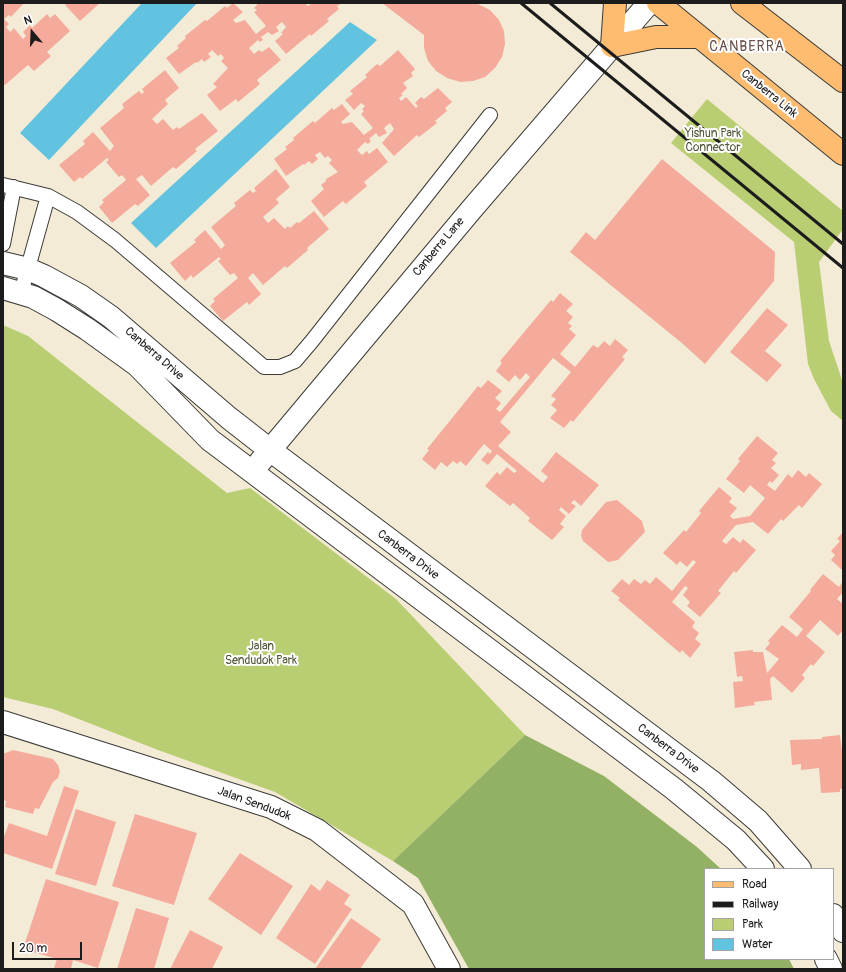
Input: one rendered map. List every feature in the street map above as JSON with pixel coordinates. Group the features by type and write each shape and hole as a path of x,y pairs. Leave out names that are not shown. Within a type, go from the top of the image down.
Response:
{"main road":[{"path":"615,3 612,46 656,37 698,37"},
{"name":"Canberra Link","path":"658,3 843,154"},
{"path":"742,3 843,81"}],"street":[{"path":"612,46 649,3"},
{"name":"Canberra Lane","path":"270,450 471,210 612,46"},
{"name":"Canberra Drive","path":"3,263 28,269 81,296 110,317 229,418 270,450 711,781 758,820 799,868"},
{"name":"Canberra Drive","path":"12,290 33,297 57,310 137,365 210,440 674,789 736,840 762,868"},
{"path":"252,472 270,450"},
{"name":"Jalan Sendudok","path":"3,722 271,808 317,830 413,904 449,969"},
{"path":"834,917 843,931"},
{"path":"826,960 831,969"}],"lane":[{"path":"3,244 9,186 48,196 77,212 115,240 264,367 280,366 295,361 312,342 490,115"},
{"path":"12,290 28,269 48,196"}],"green space":[{"name":"Yishun Park Connector","path":"707,99 843,211 843,229 819,262 829,341 843,383 843,421 831,411 814,379 808,364 794,242 671,143"},
{"name":"Jalan Sendudok Park","path":"3,325 28,336 227,493 250,488 396,599 525,735 393,861 275,792 158,750 53,709 3,697"},
{"path":"525,735 604,776 697,847 720,868 704,868 704,960 790,960 794,969 469,969 418,878 393,861"}],"water":[{"path":"142,3 197,3 49,160 20,133"},
{"path":"350,22 377,40 156,248 131,223"}],"building":[{"path":"3,3 24,3 11,17 9,15 4,19 9,24 6,27 10,32 14,28 23,39 26,36 23,32 30,25 32,28 47,14 50,18 55,14 70,31 47,52 51,56 34,71 28,65 5,85 3,83"},
{"path":"67,3 100,3 80,21 65,5"},
{"path":"233,3 243,12 233,20 236,23 245,20 256,34 266,26 254,12 257,10 254,8 257,5 256,3 305,3 308,6 311,4 309,3 342,3 337,6 339,9 327,19 329,21 311,36 310,34 286,54 275,41 283,34 281,33 286,27 282,22 276,27 279,31 272,35 268,32 261,37 263,40 260,42 258,40 249,48 254,54 259,50 262,52 269,47 281,60 257,80 260,84 238,102 236,99 220,111 207,95 217,87 213,84 228,68 221,61 224,58 221,54 218,56 212,50 208,54 211,57 204,62 202,59 197,63 196,62 179,74 166,58 179,48 177,46 186,38 185,36 225,6 227,8"},
{"path":"382,3 478,4 490,10 499,20 504,31 505,44 502,57 495,68 485,77 473,81 460,82 447,78 436,71 428,61 424,48 424,35"},
{"path":"398,50 415,69 411,73 413,76 403,83 407,88 401,94 403,95 399,98 401,101 406,97 416,108 418,106 415,103 421,97 424,99 438,88 452,102 445,108 447,111 435,121 437,123 419,137 417,135 394,156 382,143 394,129 390,123 384,128 387,133 379,137 376,133 369,139 371,141 368,144 365,142 357,150 362,155 367,151 369,154 377,148 388,162 364,182 367,186 346,204 343,201 324,217 311,201 324,189 321,185 326,181 326,179 338,172 329,163 332,160 328,156 325,158 320,152 315,155 318,159 312,164 309,161 286,176 274,159 287,149 285,147 294,140 293,138 313,121 315,123 332,108 334,110 342,104 350,114 341,122 343,124 352,122 364,135 373,128 361,114 364,111 362,109 365,106 361,103 354,110 345,100 353,94 350,91 367,77 365,75 377,64 380,66"},
{"path":"165,70 179,88 165,100 168,104 152,119 157,124 163,119 173,130 177,127 179,129 202,113 218,131 195,149 197,151 176,169 173,167 151,186 142,175 136,179 150,195 138,206 135,204 112,223 99,207 104,202 102,200 126,180 122,175 119,177 106,162 109,160 107,158 82,179 80,177 74,182 59,165 85,144 83,141 93,132 110,151 114,146 100,128 124,108 122,104 139,91 142,94 144,92 142,89"},
{"path":"662,159 775,252 774,281 705,364 683,344 570,252 586,232 595,240"},
{"path":"276,169 290,187 276,199 279,203 263,217 268,223 274,218 285,229 288,226 290,228 314,211 329,229 287,268 285,266 263,285 253,273 248,278 261,294 249,305 247,302 223,321 210,306 215,301 213,299 238,278 234,273 230,275 218,261 221,259 219,257 193,278 191,275 185,281 170,263 196,242 194,240 205,230 221,249 225,245 211,227 236,206 234,203 250,190 253,193 256,191 254,188"},
{"path":"560,293 573,304 566,311 573,317 568,323 572,326 569,329 576,335 560,354 575,367 593,345 598,348 604,341 610,346 615,339 628,350 622,357 625,359 573,422 571,420 564,428 550,418 557,410 551,405 556,399 551,396 571,372 553,358 500,422 511,432 498,446 543,483 548,477 541,471 556,452 599,485 581,506 574,500 571,503 576,506 569,514 561,507 559,510 566,516 560,524 564,527 552,540 528,521 530,518 513,503 510,506 485,486 497,472 500,475 507,467 514,473 517,471 497,454 488,465 481,460 488,452 490,454 492,451 484,444 466,466 460,461 457,464 453,461 447,467 441,462 435,470 422,459 429,450 427,449 478,386 481,388 488,380 502,391 495,398 501,403 496,409 500,412 530,377 526,373 520,380 515,375 509,382 496,371 502,363 500,361 551,300 553,302"},
{"path":"767,308 788,325 765,351 782,365 767,382 730,352"},
{"path":"757,436 778,453 772,460 776,463 771,468 779,475 772,483 770,481 767,485 775,491 788,474 792,478 798,470 806,477 809,473 822,484 802,508 799,505 783,521 781,519 768,534 753,522 736,525 722,541 726,544 733,537 740,543 743,539 756,550 736,573 734,571 718,591 721,593 700,617 687,606 690,602 683,595 688,588 685,586 672,602 695,622 692,627 699,633 695,639 701,644 690,658 682,650 680,653 618,600 620,598 611,591 622,579 629,585 634,579 641,584 645,580 650,584 656,577 672,591 696,562 693,560 687,567 680,561 677,565 663,553 684,530 686,532 701,513 699,511 719,487 732,498 729,502 737,508 730,516 733,519 750,516 765,498 750,485 744,493 726,479 740,461 738,459"},
{"path":"617,500 642,521 645,532 618,560 608,562 583,541 581,536 582,530 606,502"},
{"path":"843,532 843,571 831,560 835,555 831,551 840,541 837,539"},
{"path":"823,574 839,587 843,581 843,592 837,599 843,604 843,630 838,636 820,620 806,636 825,652 813,666 811,664 802,675 805,678 792,693 773,676 770,679 772,700 754,702 755,705 735,708 733,682 743,681 742,676 737,677 734,652 753,650 753,652 763,652 767,673 779,659 765,649 770,643 768,641 782,625 797,637 803,629 789,617"},
{"path":"840,735 843,760 843,789 840,789 840,792 821,793 819,768 801,770 801,764 792,765 790,740 822,739 822,737"},
{"path":"13,750 53,759 58,765 60,771 58,778 53,782 39,809 35,808 33,814 5,807 6,801 3,800 3,754"},
{"path":"64,786 79,791 52,869 3,853 3,839 9,823 47,836"},
{"path":"76,809 116,822 96,886 55,874"},
{"path":"135,814 197,833 174,905 112,886"},
{"path":"240,853 293,886 261,935 208,899"},
{"path":"46,879 119,902 98,968 73,960 71,969 54,968 57,959 23,949"},
{"path":"327,880 350,895 344,904 352,909 315,964 276,938 311,884 320,891"},
{"path":"136,908 169,918 154,969 117,969"},
{"path":"351,918 381,939 360,969 315,969"},
{"path":"190,930 223,947 212,969 170,969"}],"railway":[{"path":"521,3 843,268"},
{"path":"550,3 843,244"}],"district":[{"name":"CANBERRA","path":"747,47"}]}
